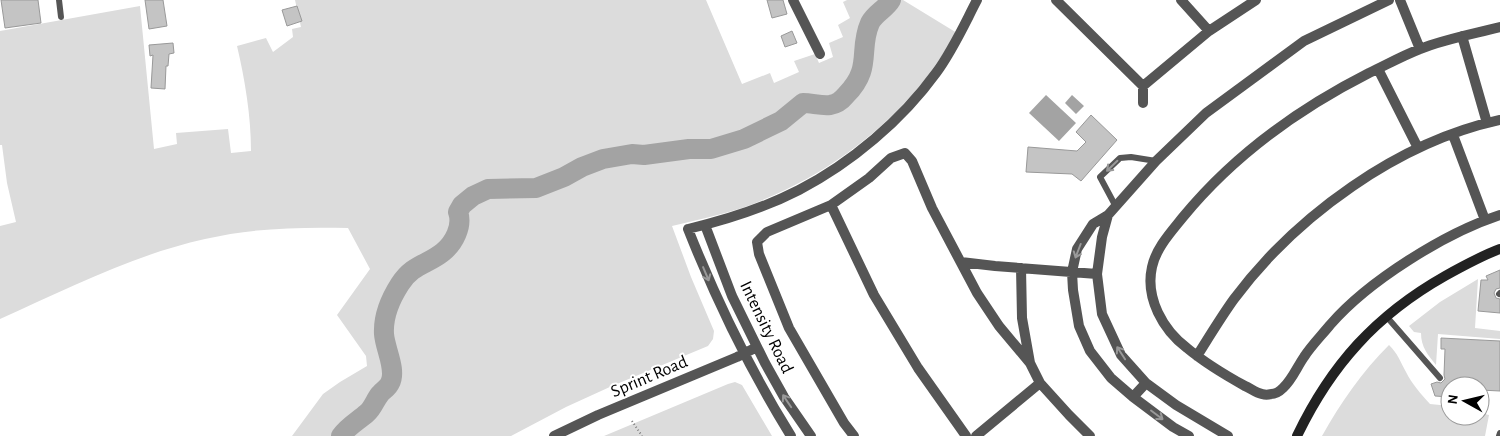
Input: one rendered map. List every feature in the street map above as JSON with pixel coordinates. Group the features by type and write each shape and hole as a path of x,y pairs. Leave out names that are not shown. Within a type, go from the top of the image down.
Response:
{"main road":[{"path":"1297,436 1316,398 1332,374 1355,346 1386,316 1426,286 1467,263 1500,249"}],"street":[{"path":"793,0 820,54"},
{"path":"705,225 761,207 799,190 835,168 877,137 914,101 937,72 956,42 977,0"},
{"path":"1056,0 1143,86 1143,103"},
{"path":"1181,0 1209,31"},
{"path":"1143,86 1209,31 1256,0"},
{"path":"1228,436 1176,406 1146,383 1121,355 1102,314 1097,274 1102,237 1108,215 1156,161 1206,113 1304,40 1389,0"},
{"path":"1400,0 1420,49"},
{"path":"1500,27 1420,49 1378,69 1332,92 1251,148 1191,207 1159,249 1152,267 1151,284 1154,304 1162,321 1176,340 1197,356 1229,377 1262,394 1274,394 1284,387 1305,356 1332,323 1378,282 1429,248 1484,220 1500,215"},
{"path":"1462,36 1487,123"},
{"path":"1378,69 1418,148"},
{"path":"1197,356 1234,299 1267,259 1292,235 1344,192 1418,148 1453,134 1500,120"},
{"path":"1453,134 1484,220"},
{"path":"854,436 844,423 789,328 758,254 758,242 767,232 831,205 869,178 891,158 905,153 912,161 932,208 977,293 999,326 1030,363 1040,384 1090,436"},
{"path":"831,205 874,295 918,368 966,436"},
{"path":"1108,215 1093,224 1077,249 1072,272 1079,326 1090,351 1111,378 1132,397 1173,427 1189,436"},
{"name":"Intensity Road","path":"791,436 770,403 743,353 688,229 705,225 732,296 757,346 784,398 812,436"},
{"path":"961,262 1097,274"},
{"path":"1021,268 1022,318 1030,363"},
{"name":"Sprint Road","path":"554,436 757,346"},
{"path":"1132,397 1146,383"},
{"path":"976,436 1040,384"}],"lane":[{"path":"59,0 61,17"},
{"path":"1115,205 1100,177 1120,158 1131,157 1156,161"},
{"path":"1386,316 1440,378"}],"path":[{"path":"632,421 642,436"}],"shaded area":[{"path":"295,0 706,0 742,84 770,73 774,83 799,72 794,61 815,54 819,63 833,57 829,43 843,37 838,25 850,18 843,2 847,0 903,0 957,33 928,76 899,109 880,127 838,160 792,187 742,208 672,226 714,331 713,339 708,346 566,407 511,436 292,436 323,394 367,366 366,356 337,315 370,269 348,228 258,230 223,235 178,246 126,263 0,319 0,226 16,222 7,183 2,145 0,145 0,31 140,6 154,149 177,144 176,133 228,129 231,153 251,151 247,98 237,46 266,38 273,52 293,37 292,29 301,27"},
{"path":"1046,95 1076,123 1059,141 1029,113"},
{"path":"1072,95 1084,106 1076,114 1065,103"},
{"path":"1478,279 1475,328 1500,331 1500,339 1438,334 1436,365 1424,347 1421,333 1414,332 1409,326 1440,302"},
{"path":"1389,345 1414,385 1430,404 1440,405 1440,426 1487,426 1485,436 1322,436 1352,388"},
{"path":"735,382 742,385 772,436 604,436 728,384"}],"building":[{"path":"1,0 38,0 41,23 5,28"},
{"path":"145,0 163,0 167,26 149,29"},
{"path":"767,0 783,0 787,14 772,18"},
{"path":"297,6 302,21 287,26 282,10"},
{"path":"792,31 797,43 785,47 781,36"},
{"path":"173,43 174,53 169,54 168,66 166,66 165,89 151,88 153,55 150,56 149,45"},
{"path":"1091,115 1117,140 1081,181 1072,174 1026,172 1028,147 1077,151 1086,142 1076,132"},
{"path":"1500,270 1500,288 1496,289 1494,293 1496,298 1500,299 1500,313 1478,311 1481,280 1488,280 1486,276"},
{"path":"1441,338 1500,341 1500,391 1490,390 1490,376 1444,376 1445,349 1441,349"},
{"path":"1440,383 1440,396 1435,396 1431,384"}],"waterway":[{"path":"341,436 369,411 392,378 384,328 388,308 397,289 410,272 443,252 451,244 458,228 458,212 462,205 473,196 488,189 536,188 603,159 632,154 644,155 689,149 711,149 744,139 781,121 803,103 827,105 837,103 843,99 859,76 870,23 891,0"}]}
